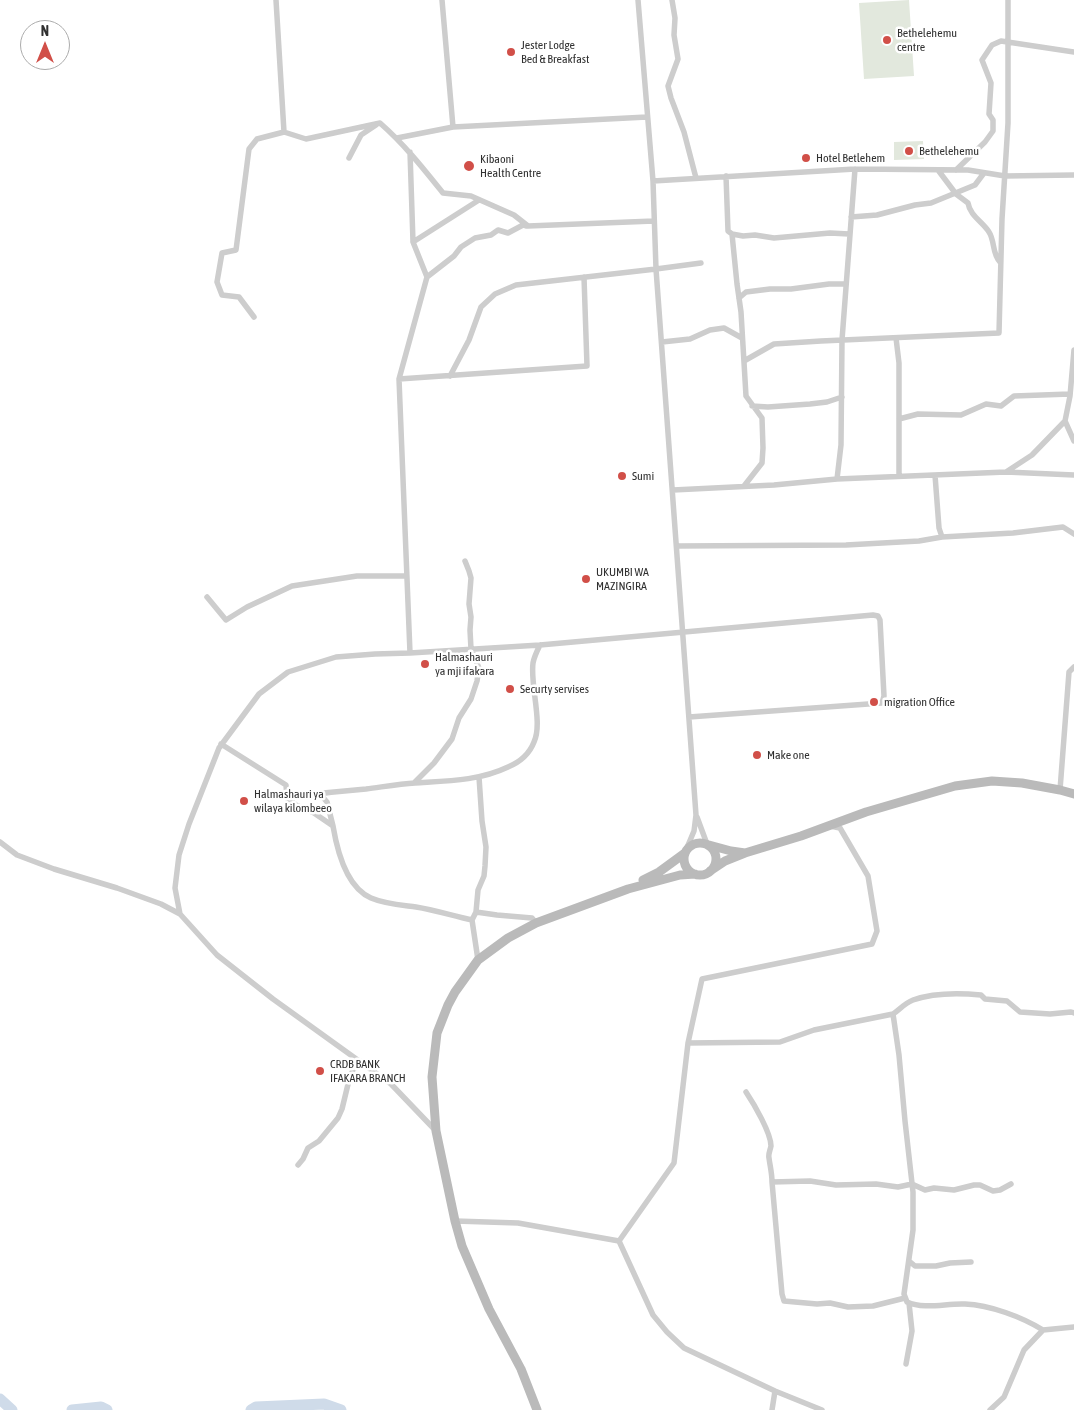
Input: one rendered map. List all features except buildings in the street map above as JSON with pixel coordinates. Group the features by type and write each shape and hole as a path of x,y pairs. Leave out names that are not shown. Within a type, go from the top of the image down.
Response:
{"main road":[{"path":"537,1410 521,1369 489,1309 462,1246 436,1131 432,1077 437,1033 452,998 478,960 508,938 536,923 628,889 680,875 701,875 725,861 745,853 801,836 874,809 955,786 992,781 1022,783 1074,794"},
{"path":"628,889 659,872 693,844 698,843 745,853"},
{"path":"708,845 714,850 716,856 714,866 710,871"},
{"path":"685,852 684,864 688,870 695,874"}],"street":[{"path":"276,0 284,132"},
{"path":"442,0 453,127"},
{"path":"638,0 653,181 656,269 696,815 694,831 685,852"},
{"path":"672,0 675,18 674,35 678,59 668,86 684,132 696,178"},
{"path":"744,361 774,344 999,334 1000,262 1009,82 1008,0"},
{"path":"956,170 994,131 993,120 989,114 991,83 982,60 992,45 1001,41 1074,52"},
{"path":"396,138 453,127 647,117"},
{"path":"254,317 239,297 222,295 217,282 222,253 236,250 250,149 257,139 284,132 306,139 380,123"},
{"path":"380,123 410,152 443,193 471,196 514,215 528,226"},
{"path":"349,158 361,135 380,123"},
{"path":"410,152 413,242 427,277"},
{"path":"653,181 855,168 956,170 1005,176 1074,175"},
{"path":"837,479 841,445 842,340 855,168"},
{"path":"938,170 954,192 968,203 969,210 990,233 996,258 1000,262"},
{"path":"850,217 877,214 931,203 975,184 984,173"},
{"path":"726,176 728,231 732,234 774,238 830,233 849,234"},
{"path":"413,242 478,200"},
{"path":"410,653 399,379 427,277 454,256 461,247 475,238 491,235 498,230 508,233 523,225 654,221"},
{"path":"732,234 741,312 746,396 762,418 762,463 744,486"},
{"path":"450,376 469,340 481,307 496,294 516,285 701,262"},
{"path":"399,379 587,366 584,277"},
{"path":"739,298 746,292 846,284"},
{"path":"662,342 690,339 710,330 724,328 742,338"},
{"path":"896,338 899,363 899,476"},
{"path":"1006,472 1032,455 1065,421 1070,394 1074,350"},
{"path":"899,419 918,414 961,415 986,404 1001,406 1014,396 1070,394"},
{"path":"752,406 810,404 842,398"},
{"path":"760,416 765,407"},
{"path":"1065,421 1074,441"},
{"path":"673,490 959,473 1006,472 1074,475"},
{"path":"936,475 939,528 942,538"},
{"path":"677,546 846,545 919,541 1063,527 1074,534"},
{"path":"414,783 429,769 452,739 459,718 471,699 477,681 479,668 471,649 469,604 471,578 465,561"},
{"path":"207,597 226,620 247,607 292,586 357,576 406,576"},
{"path":"180,914 175,888 179,855 189,824 221,744 259,694 288,672 336,657 540,645 878,616 880,620 884,696 882,703 689,716"},
{"path":"287,798 318,793 479,777 507,768 520,761 528,754 536,739 537,727 532,676 533,661 540,645"},
{"path":"1060,790 1070,672 1074,667"},
{"path":"221,744 286,785 287,798 333,826"},
{"path":"478,960 472,920 476,912 478,890 484,876 486,847 479,777"},
{"path":"318,793 326,802 340,859 355,885 370,897 390,904 418,907 472,920"},
{"path":"696,815 708,845"},
{"path":"619,1241 674,1163 688,1044 702,979 872,944 877,931 868,876 840,828 827,826"},
{"path":"0,842 17,855 54,869 117,888 161,904 180,914 217,955 273,999 391,1084 436,1131"},
{"path":"476,912 497,916 532,918 536,923"},
{"path":"688,1044 780,1042 814,1030 892,1014 911,1001 931,996 966,993 981,995 986,999 1007,1001 1020,1012 1074,1013"},
{"path":"892,1014 899,1055 912,1184 913,1230 904,1294 907,1300 912,1331 906,1364"},
{"path":"298,1165 308,1148 319,1141 338,1118 350,1076 360,1061"},
{"path":"746,1092 765,1126 771,1146 768,1156 771,1167 784,1301 817,1304 830,1303 848,1307 873,1306 907,1300 915,1306 965,1304 986,1306 1024,1320 1043,1330 1074,1327"},
{"path":"772,1182 810,1182 836,1185 876,1184 898,1187 912,1184 925,1190 934,1188 954,1190 974,1184 993,1191 1000,1190 1011,1184"},
{"path":"455,1221 518,1224 619,1241"},
{"path":"619,1241 653,1315 684,1348 775,1391 822,1410"},
{"path":"909,1261 915,1266 971,1262"},
{"path":"990,1410 1004,1397 1024,1350 1043,1330"},
{"path":"772,1410 775,1391"}],"shaded area":[{"name":"Bethelehemu centre","path":"909,0 914,76 864,79 859,3"},
{"name":"Bethelehemu","path":"923,141 924,159 894,160 894,142"}],"waterway":[{"path":"0,1399 12,1410"},
{"path":"251,1410 256,1407 324,1404 341,1410"},
{"path":"72,1410 101,1407 107,1410"}],"place":[{"name":"Bethelehemu centre","path":"887,40"},
{"name":"Jester Lodge Bed & Breakfast","path":"511,52"},
{"name":"Bethelehemu","path":"909,151"},
{"name":"Hotel Betlehem","path":"806,158"},
{"name":"Kibaoni Health Centre","path":"469,166"},
{"name":"Sumi","path":"622,476"},
{"name":"UKUMBI WA MAZINGIRA","path":"586,579"},
{"name":"Halmashauri ya mji ifakara","path":"425,664"},
{"name":"Securty servises","path":"510,689"},
{"name":"migration Office","path":"874,702"},
{"name":"Make one","path":"757,755"},
{"name":"Halmashauri ya wilaya kilombeeo","path":"244,801"},
{"name":"CRDB BANK IFAKARA BRANCH","path":"320,1071"}]}
